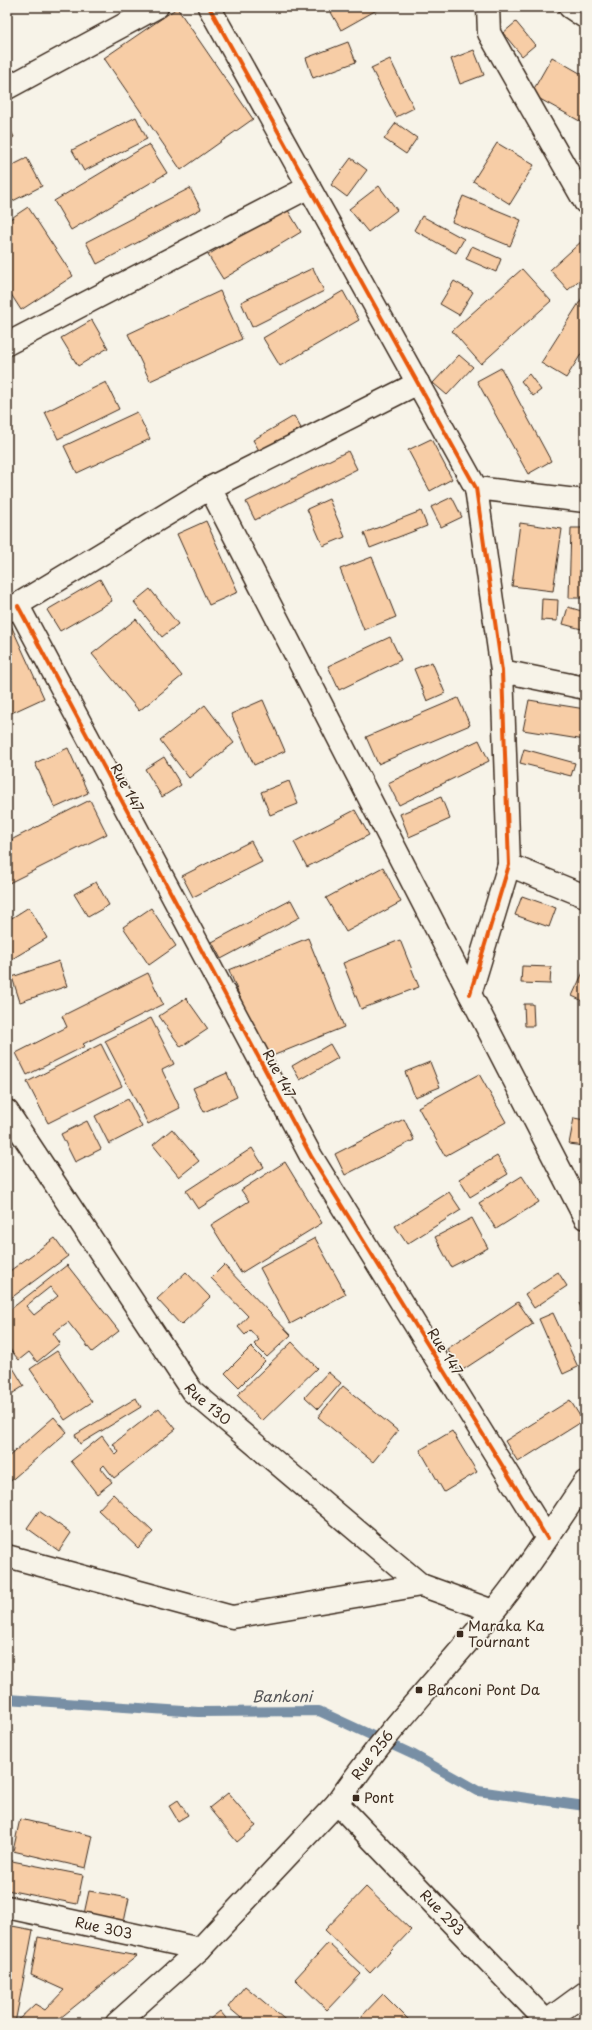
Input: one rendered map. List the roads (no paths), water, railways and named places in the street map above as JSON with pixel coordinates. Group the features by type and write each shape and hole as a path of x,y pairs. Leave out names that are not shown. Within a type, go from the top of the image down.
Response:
{"street":[{"path":"7,88 157,7"},
{"path":"209,7 476,488 502,672 509,865 470,994"},
{"path":"488,7 489,34 585,202"},
{"path":"570,7 585,17"},
{"path":"7,344 309,187"},
{"path":"12,609 210,488 418,383"},
{"path":"210,488 585,1218"},
{"path":"476,488 585,501"},
{"name":"Rue 147","path":"12,609 310,1156 547,1538"},
{"path":"502,672 585,688"},
{"path":"509,865 585,896"},
{"name":"Rue 130","path":"7,1111 192,1391 421,1585 493,1611"},
{"name":"Rue 256","path":"117,2023 200,1949 337,1803 354,1777 414,1703 493,1611 547,1538 585,1482"},
{"path":"7,1556 232,1618 421,1585"},
{"name":"Rue 293","path":"337,1803 546,2022"},
{"name":"Rue 303","path":"7,1907 200,1949"},
{"path":"546,2022 585,1993"}],"waterway":[{"name":"Bankoni","path":"7,1699 198,1712 319,1711 414,1755 478,1791 585,1806"}],"place":[{"name":"Maraka Ka Tournant","path":"460,1634"},
{"name":"Banconi Pont Da","path":"419,1690"},
{"name":"Pont","path":"356,1798"}]}
